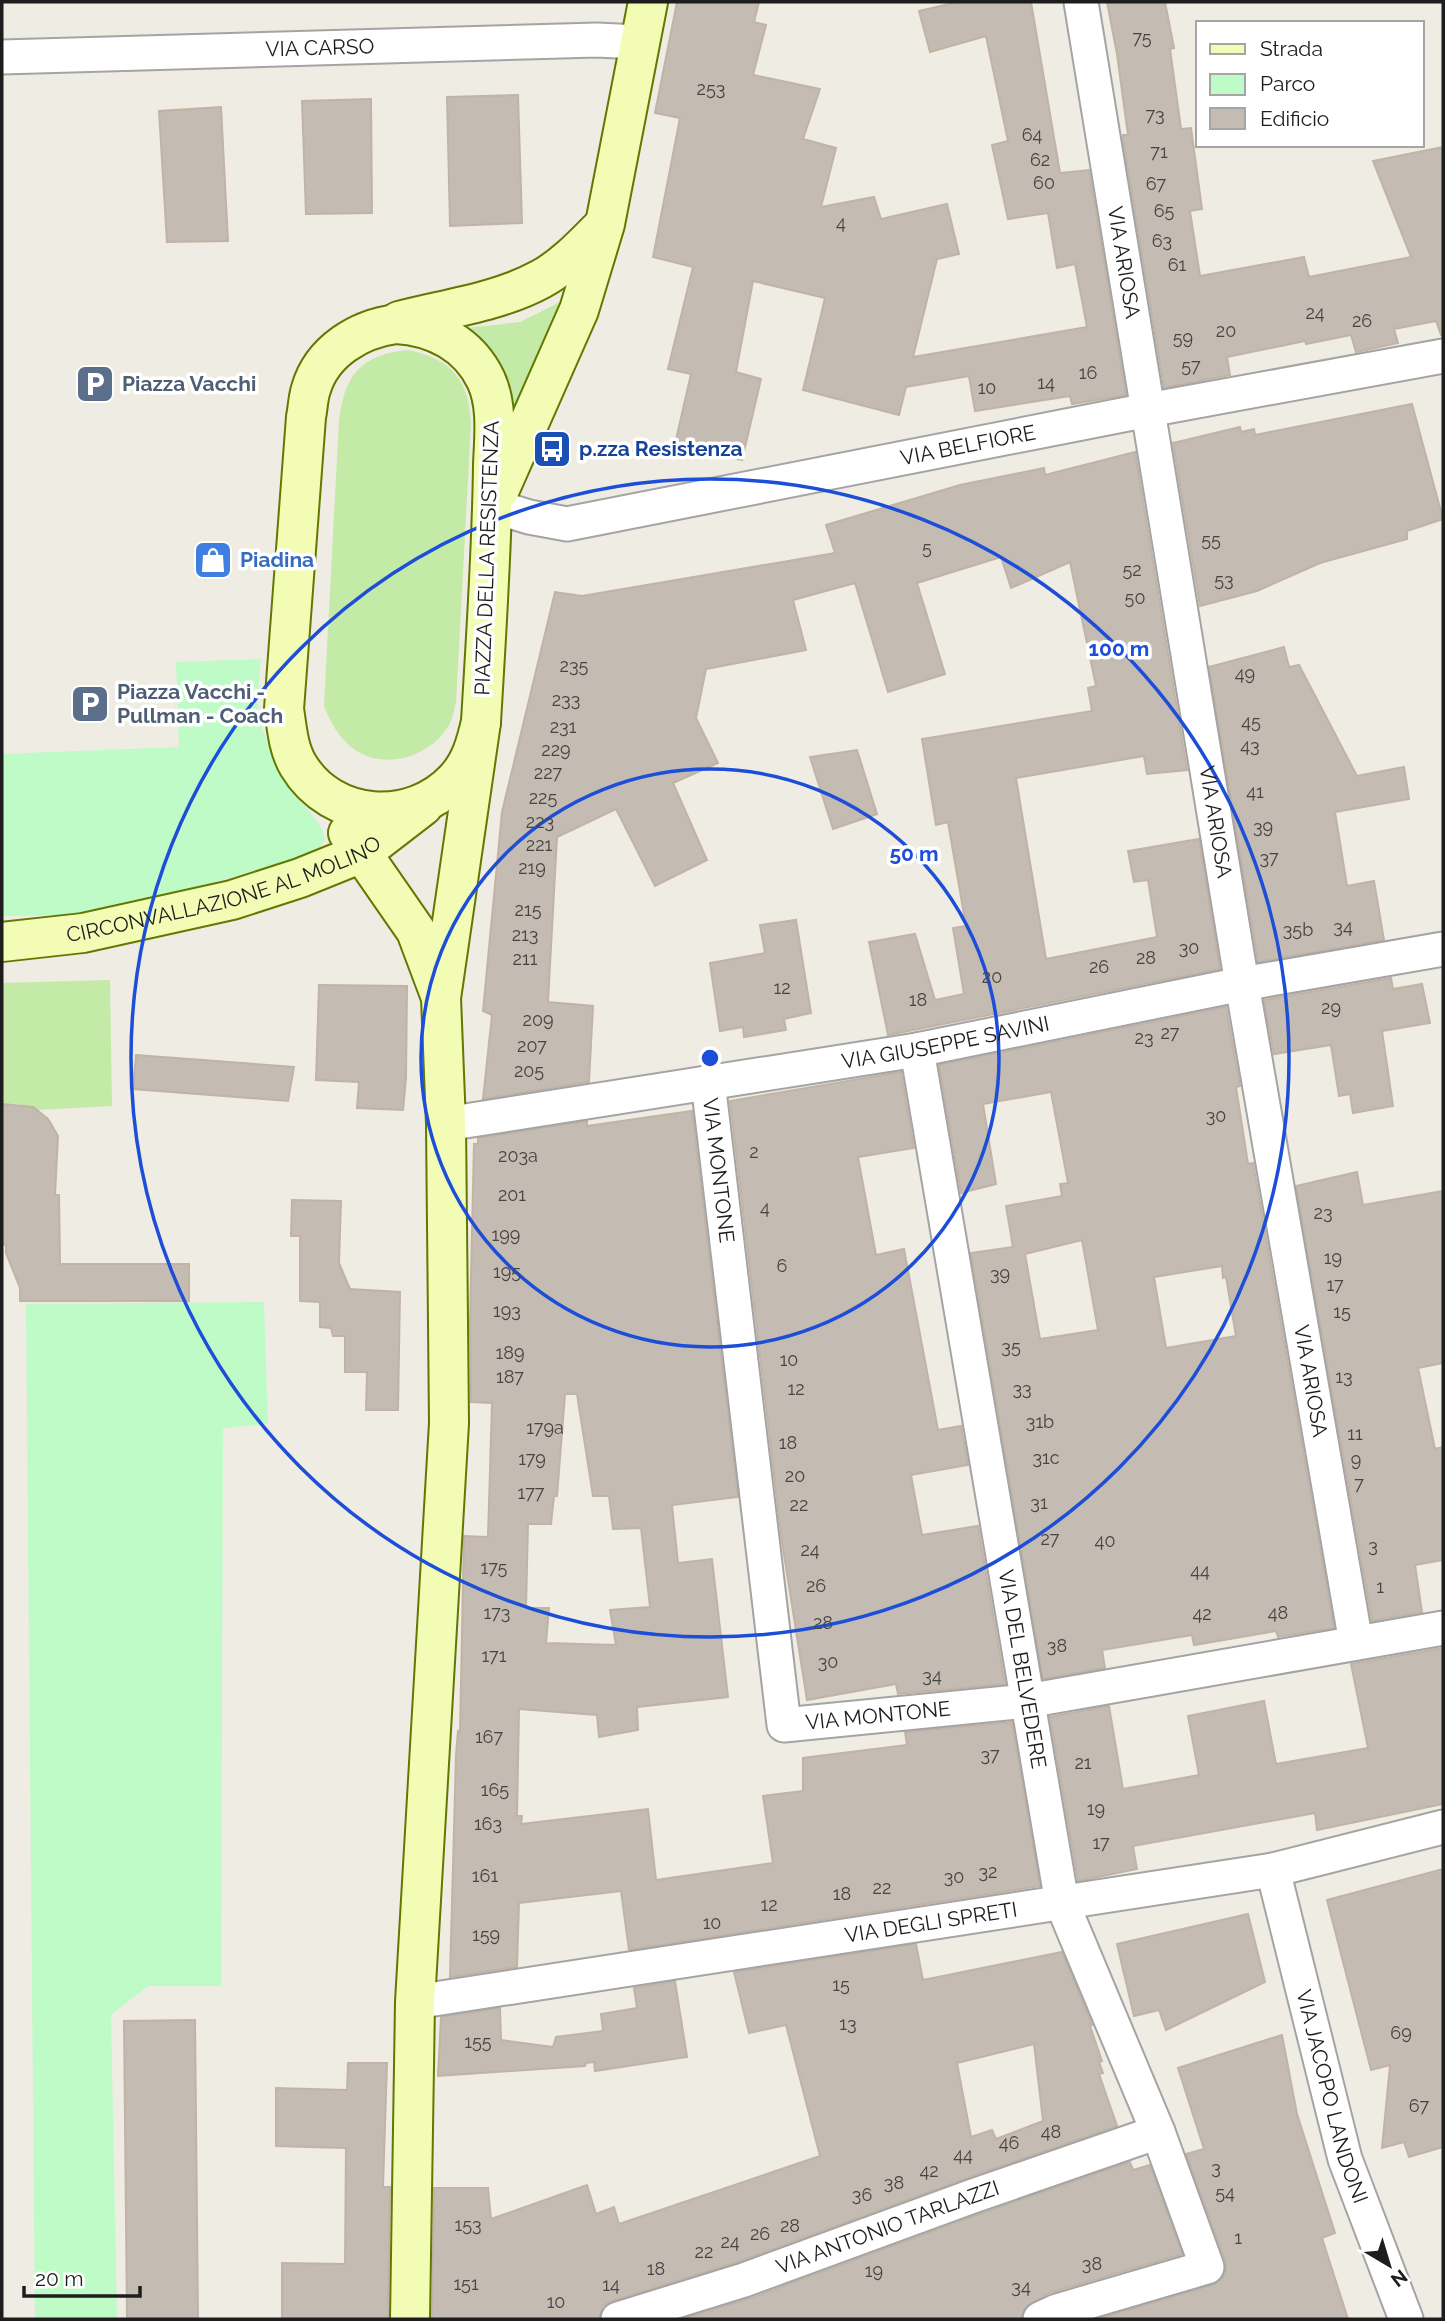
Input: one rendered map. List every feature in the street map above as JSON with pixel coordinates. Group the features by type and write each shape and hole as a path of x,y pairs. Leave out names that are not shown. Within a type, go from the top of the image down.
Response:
{"street":[{"path":"493,506 579,310 605,224 648,2"},
{"name":"VIA ARIOSA","path":"1081,2 1242,984 1356,1643"},
{"name":"VIA CARSO","path":"2,57 597,40 639,42"},
{"path":"376,327 507,293 541,279 569,260 605,224"},
{"name":"PIAZZA DELLA RESISTENZA","path":"396,324 416,325 445,335 469,354 486,381 494,412 493,506 481,722 473,753 456,779 432,799 402,811 370,812 342,804 317,788 298,765 288,738 285,709 306,417 311,388 325,362 348,340 376,327 396,324"},
{"name":"VIA BELFIORE","path":"493,506 529,517 568,524 1149,410 1443,356"},
{"path":"410,2319 415,2002 449,1436 446,1124 441,998 481,722"},
{"path":"317,788 416,931 441,998"},
{"name":"CIRCONVALLAZIONE AL MOLINO","path":"2,942 83,933 232,900 300,878 362,853 432,799"},
{"name":"VIA GIUSEPPE SAVINI","path":"446,1124 917,1050 1242,984 1443,948"},
{"name":"VIA DEL BELVEDERE","path":"917,1050 1062,1903 1158,2132 1207,2267 1057,2311 1040,2319"},
{"name":"VIA MONTONE","path":"708,1082 784,1725 1027,1702 1443,1628"},
{"name":"VIA DEGLI SPRETI","path":"415,2002 1273,1870 1443,1827"},
{"name":"VIA JACOPO LANDONI","path":"1273,1870 1345,2159 1406,2319"},
{"name":"VIA ANTONIO TARLAZZI","path":"618,2319 744,2280 1158,2132"}],"green space":[{"path":"560,302 515,410 509,385 499,364 467,328 520,322"},
{"path":"408,350 436,359 447,366 462,384 470,409 456,702 450,723 432,744 408,757 381,759 367,756 350,746 337,731 324,706 339,420 346,390 358,370 378,357"},
{"path":"261,659 258,708 261,725 282,772 322,829 325,840 316,853 87,915 2,916 2,754 179,747 176,662"},
{"path":"110,980 112,1106 37,1110 18,1104 2,1105 2,983"},
{"path":"264,1302 268,1424 223,1428 221,1986 148,1986 111,2015 117,2319 35,2319 26,1304"}],"building":[{"path":"677,2 759,2 754,22 766,25 753,75 820,89 803,139 836,148 821,207 874,197 881,219 947,204 959,254 937,259 913,357 1087,327 1075,264 1057,268 1048,213 1008,219 992,145 1008,141 986,36 930,52 919,11 958,2 1031,2 1060,173 1089,170 1126,395 1072,404 1070,396 975,411 969,376 906,387 899,415 803,390 825,298 753,281 736,372 761,379 742,460 675,444 691,374 668,369 693,267 653,257 680,118 655,113"},
{"path":"1107,2 1165,2 1174,48 1170,49 1181,129 1191,128 1202,209 1190,211 1200,276 1304,257 1309,277 1411,257 1373,161 1443,147 1443,335 1436,321 1394,329 1398,343 1356,352 1351,335 1306,344 1305,341 1227,357 1230,375 1164,388 1123,140 1123,135 1128,135"},
{"path":"518,95 522,223 450,226 447,97"},
{"path":"371,99 372,213 306,214 302,101"},
{"path":"221,107 228,241 167,242 159,111"},
{"path":"1412,404 1443,519 1407,531 1407,539 1320,563 1257,591 1200,606 1173,443 1240,427 1241,432 1254,429 1255,435"},
{"path":"1135,452 1187,770 1147,774 1144,756 1016,778 1046,959 1157,937 1148,880 1134,882 1128,851 1199,839 1220,969 888,1035 869,942 915,934 935,1000 964,994 953,928 966,926 948,822 936,825 922,739 1092,711 1088,688 1096,686 1070,562 1011,588 1001,557 917,583 945,674 888,692 855,583 793,600 806,650 706,669 696,718 718,763 673,783 707,860 655,886 616,809 557,837 548,1002 593,1006 589,1082 483,1099 492,1015 483,1011 502,812 555,592 582,596 835,553 826,525 960,485 1044,468 1045,475"},
{"path":"1284,647 1289,667 1299,665 1357,776 1404,767 1409,799 1335,812 1347,886 1374,881 1384,940 1258,962 1209,667"},
{"path":"857,750 877,814 833,829 810,757"},
{"path":"796,920 811,1013 784,1019 786,1030 744,1037 743,1027 720,1031 710,963 765,953 760,925"},
{"path":"1391,978 1393,989 1422,984 1430,1023 1382,1031 1393,1106 1353,1113 1350,1094 1339,1096 1331,1045 1274,1054 1264,1000"},
{"path":"319,985 407,986 403,1110 357,1108 359,1082 316,1080"},
{"path":"1226,1007 1240,1086 1236,1087 1248,1164 1253,1163 1334,1628 1278,1637 1276,1631 1194,1645 1192,1635 1102,1650 1105,1668 1043,1679 971,1253 1013,1247 1006,1206 1062,1196 1060,1184 1068,1183 1051,1092 983,1104 996,1184 961,1193 939,1065","holes":["1082,1240 1098,1330 1040,1339 1025,1254","1222,1266 1236,1336 1166,1348 1154,1277"]},
{"path":"136,1055 294,1067 288,1101 133,1089"},
{"path":"901,1072 914,1148 858,1157 876,1255 904,1249 938,1430 961,1426 968,1465 911,1475 922,1535 978,1526 1005,1684 898,1694 896,1684 807,1700 782,1542 730,1101"},
{"path":"2,1104 33,1107 48,1119 58,1136 55,1195 59,1195 60,1264 189,1264 189,1301 20,1301 20,1288 6,1253 6,1245 2,1244"},
{"path":"692,1111 738,1497 672,1505 678,1563 712,1559 728,1697 637,1707 638,1730 599,1737 597,1715 519,1709 517,1816 522,1816 521,1824 648,1809 656,1880 773,1863 763,1796 803,1791 803,1758 907,1745 905,1732 1012,1722 1040,1886 629,1950 621,1891 519,1903 517,1967 450,1977 456,1755 458,1731 460,1732 464,1536 488,1537 492,1403 471,1402 474,1144 478,1144 478,1138 587,1121 587,1126","holes":["565,1394 577,1394 593,1496 609,1496 613,1529 641,1528 650,1607 610,1610 616,1645 546,1643 549,1608 526,1608 528,1524 551,1524 554,1496 557,1496"]},
{"path":"1357,1172 1363,1205 1443,1191 1443,1363 1418,1368 1435,1449 1443,1447 1443,1560 1415,1565 1422,1612 1372,1621 1296,1186"},
{"path":"292,1200 341,1201 339,1263 350,1289 400,1292 398,1410 366,1410 367,1372 345,1372 345,1336 333,1336 331,1328 320,1327 320,1302 300,1301 300,1236 291,1236"},
{"path":"1443,1648 1443,1804 1317,1830 1315,1813 1133,1846 1137,1869 1078,1881 1050,1717 1109,1706 1123,1789 1199,1775 1188,1716 1264,1701 1276,1764 1368,1748 1351,1664"},
{"path":"1443,1869 1443,2147 1409,2157 1404,2142 1382,2148 1390,2065 1371,2070 1327,1900"},
{"path":"1248,1914 1265,1982 1166,2030 1159,2010 1134,2016 1117,1944"},
{"path":"916,1944 923,1980 1062,1952 1092,2025 1090,2026 1102,2061 1099,2062 1103,2073 1099,2074 1117,2126 738,2262 612,2301 603,2306 599,2319 432,2319 434,2188 488,2188 491,2219 587,2185 596,2214 614,2207 619,2224 820,2156 786,2025 749,2033 734,1972","holes":["1034,2044 1043,2121 996,2139 992,2130 971,2137 957,2063"]},
{"path":"675,1981 687,2057 595,2071 594,2062 586,2063 585,2066 438,2076 441,2017 500,2008 501,2040 553,2047 556,2037 603,2031 601,2014 637,2008 634,1988"},
{"path":"195,2020 198,2319 127,2319 124,2021"},
{"path":"1282,2035 1297,2114 1335,2233 1322,2238 1348,2319 1097,2319 1212,2285 1222,2279 1226,2270 1225,2260 1186,2154 1204,2149 1178,2068"},
{"path":"348,2063 387,2063 383,2187 390,2187 388,2319 282,2319 282,2263 345,2264 346,2148 276,2146 276,2088 347,2090"},
{"path":"1130,2162 1133,2170 1150,2165 1182,2254 1049,2293 1025,2308 1021,2319 682,2319 751,2298"}],"place":[{"name":"Piazza Vacchi","path":"95,384"},
{"name":"p.zza Resistenza","path":"552,449"},
{"name":"Piadina","path":"213,560"},
{"name":"Piazza Vacchi - Pullman - Coach","path":"90,704"}]}
